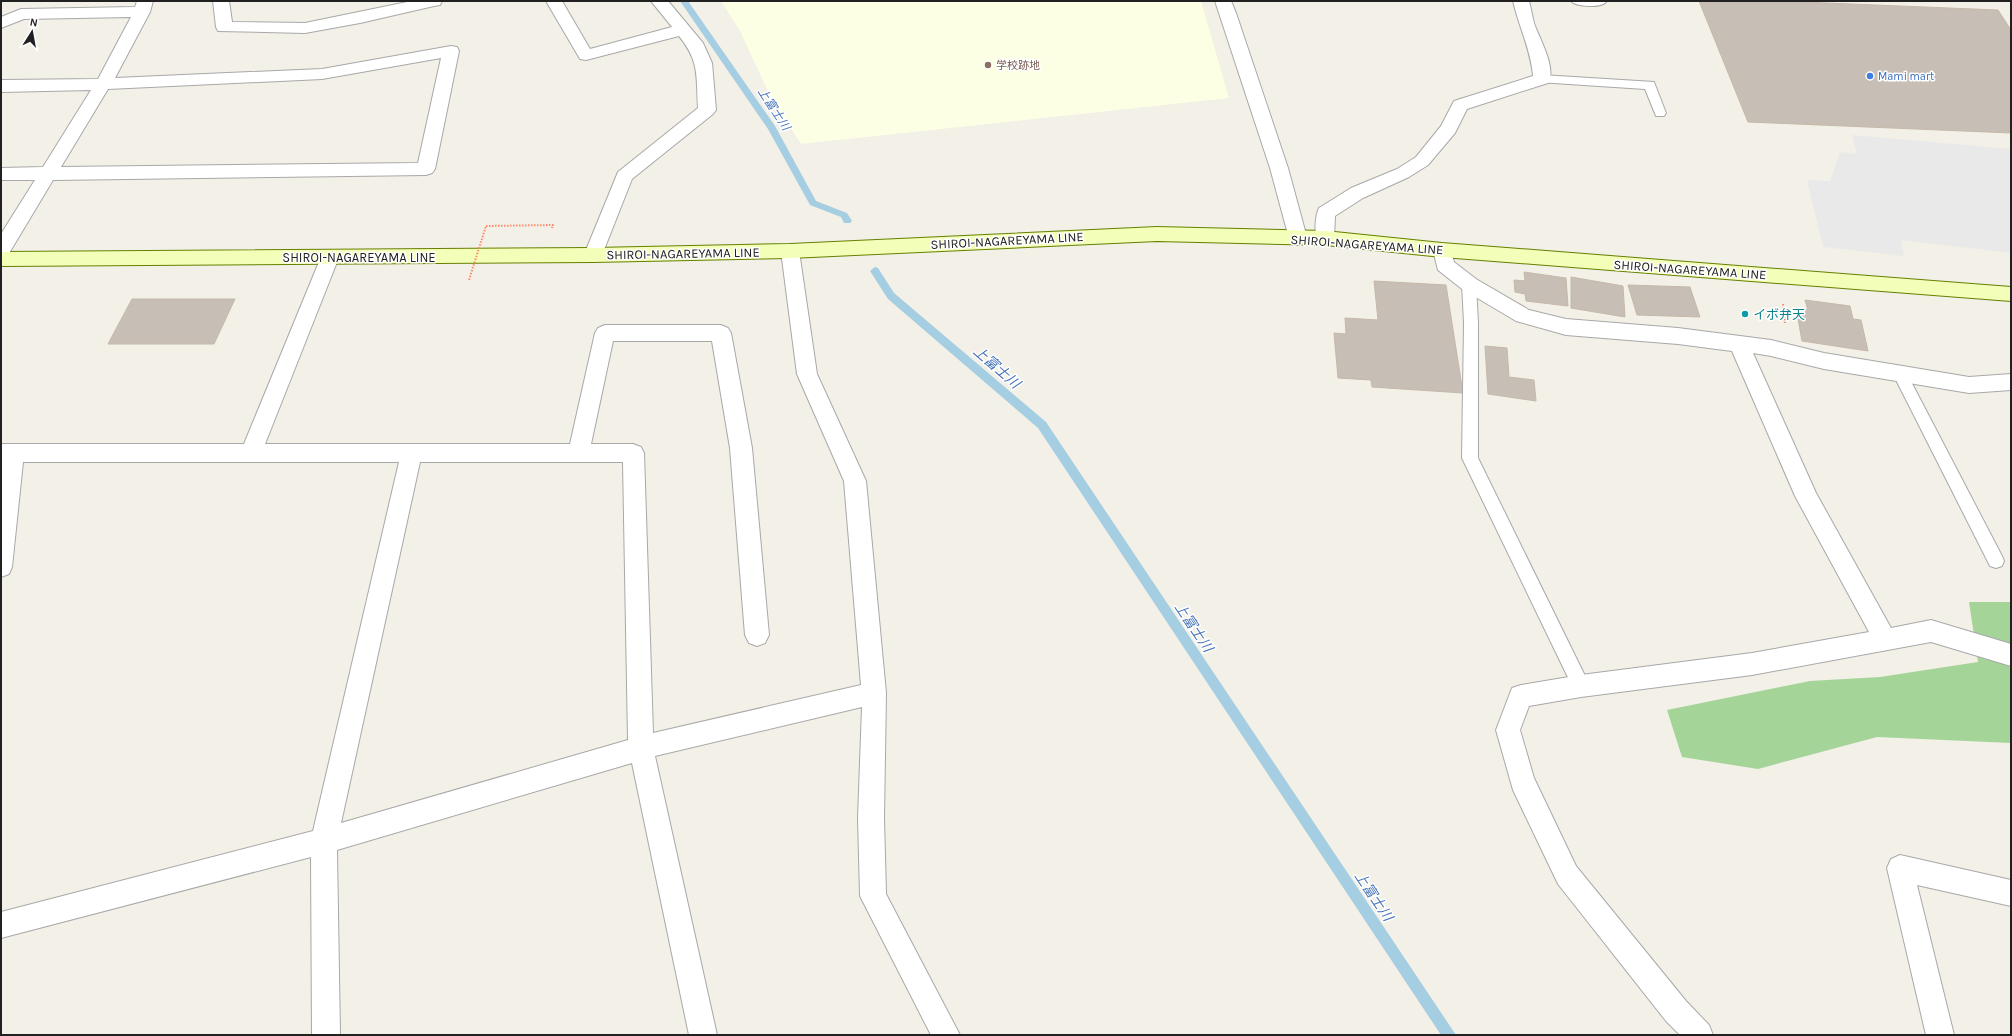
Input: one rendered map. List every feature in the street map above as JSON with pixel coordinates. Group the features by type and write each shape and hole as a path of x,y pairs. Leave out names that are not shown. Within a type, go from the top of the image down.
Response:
{"main road":[{"name":"SHIROI-NAGAREYAMA LINE","path":"1,259 593,255 790,251 1157,234 1325,238 1442,250 2011,294"}],"street":[{"path":"221,1 224,27 305,28 360,18 406,3 434,1"},
{"path":"554,1 586,55 682,30"},
{"path":"593,255 624,176 707,110 704,63 697,47 659,1"},
{"path":"1222,1 1235,30 1247,74 1290,204 1298,238"},
{"path":"1325,238 1326,213 1357,193 1404,173 1422,161 1449,129 1460,105 1542,79 1540,59 1526,23 1521,1"},
{"path":"1,23 21,14 144,6"},
{"path":"1,250 103,84 144,6"},
{"path":"1,86 103,84 322,74 451,51 426,169 1,174"},
{"path":"1442,250 1444,265 1469,284 1523,316 1566,327 1678,336 1771,348 1824,360 1970,385 2011,382"},
{"path":"790,251 807,374 855,481 874,693 871,818 873,896 946,1035"},
{"path":"251,454 330,257"},
{"path":"579,453 605,333 721,333 740,448 757,635"},
{"path":"1739,344 1806,496 1885,639"},
{"path":"1,567 7,454 633,453 641,748 703,1035"},
{"path":"326,1035 324,841 412,454"},
{"path":"1699,1035 1676,1011 1567,874 1522,781 1508,730 1522,696 1581,686 1752,664 1931,631 2011,655"},
{"path":"1,925 324,841 641,748 874,693"},
{"path":"1940,1035 1900,868 2011,893"}],"lane":[{"path":"1577,1 1600,2"},
{"path":"1542,79 1650,85 1660,113"},
{"path":"1469,284 1471,323 1469,426 1470,458 1581,686"},
{"path":"1900,374 1996,561"}],"path":[{"path":"468,280 486,226 553,225"}],"shaded area":[{"name":"学校跡地","path":"721,1 1201,1 1229,98 801,144 772,100 740,31"},
{"path":"1852,135 2011,149 2011,253 1901,240 1904,256 1823,247 1807,180 1830,181 1840,152 1857,154"}],"green space":[{"path":"1969,602 2011,602 2011,743 1877,737 1758,769 1682,757 1667,710 1810,681 1880,677 1978,662"}],"building":[{"name":"Mami mart","path":"1699,1 1778,1 1998,10 2011,30 2011,133 1748,122"},
{"path":"1524,272 1566,278 1568,306 1526,301 1525,294 1515,292 1514,280 1525,281"},
{"path":"1571,277 1623,286 1625,317 1571,308"},
{"path":"1374,281 1446,285 1463,393 1372,387 1371,380 1338,378 1334,333 1346,334 1345,318 1378,320"},
{"path":"1628,285 1690,287 1700,317 1637,315"},
{"path":"132,299 235,299 214,344 108,344"},
{"path":"1805,300 1850,306 1853,319 1861,320 1868,351 1802,341 1796,308 1808,310"},
{"path":"1485,346 1507,348 1509,377 1534,380 1536,401 1488,394"}],"waterway":[{"name":"上富士川","path":"684,1 772,128 813,203 844,215 847,221"},
{"name":"上富士川","path":"875,271 891,296 1042,425 1449,1035"}],"place":[{"name":"学校跡地","path":"988,65"},
{"name":"Mami mart","path":"1870,76"},
{"name":"イボ弁天","path":"1745,314"}]}
